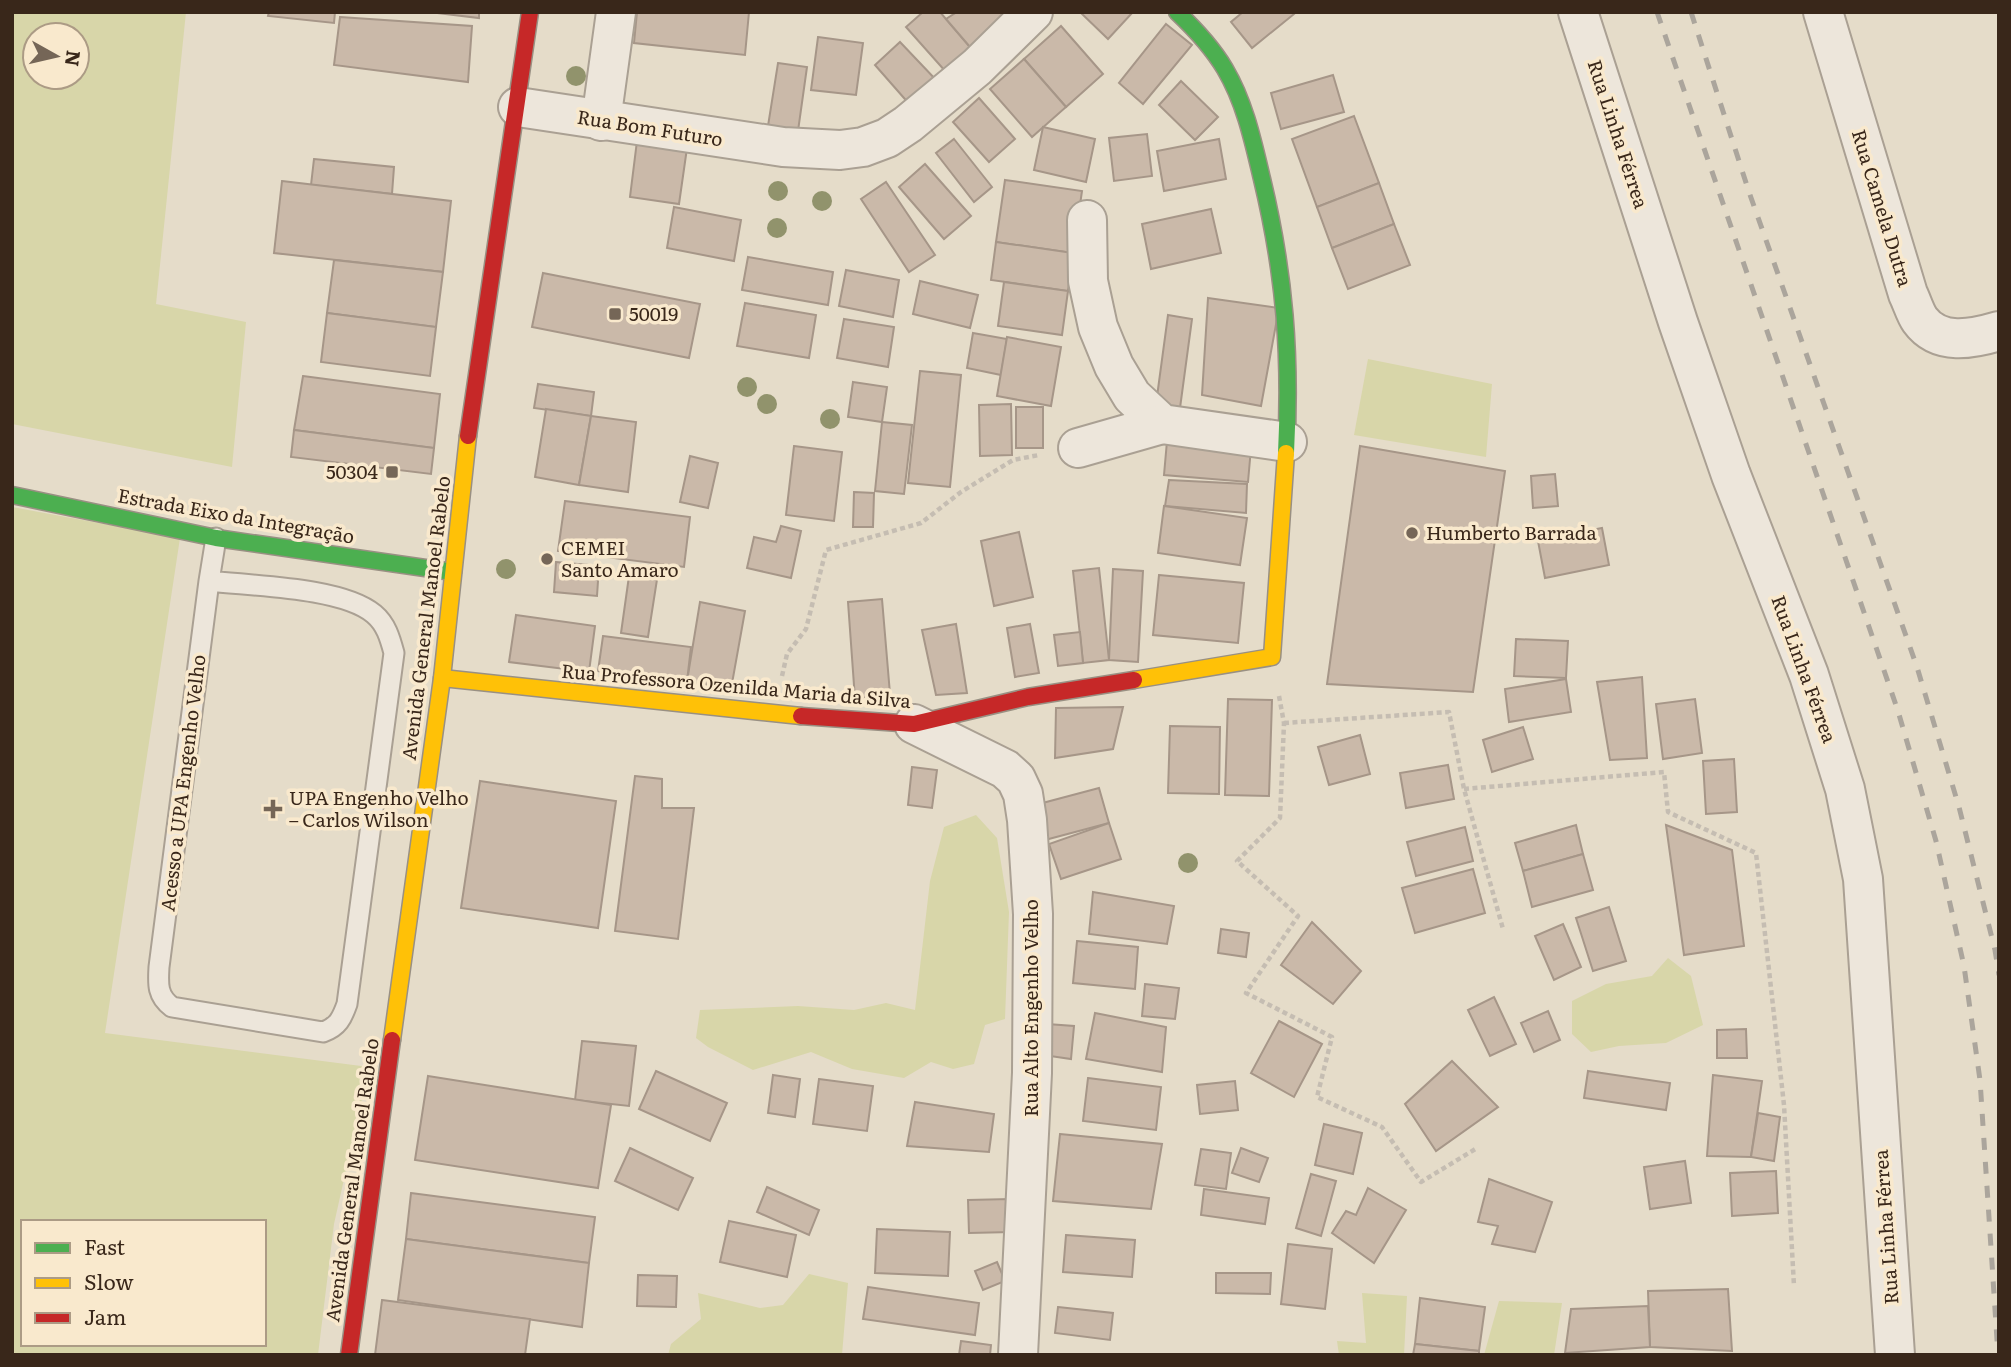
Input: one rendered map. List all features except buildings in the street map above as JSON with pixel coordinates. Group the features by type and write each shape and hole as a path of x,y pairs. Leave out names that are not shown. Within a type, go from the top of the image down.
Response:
{"main road":[{"name":"Avenida General Manoel Rabelo","path":"349,1355 442,678 466,449 530,12"},
{"path":"1177,12 1192,25 1230,75 1248,118 1275,230 1287,322 1287,442 1272,657"},
{"name":"Estrada Eixo da Integração","path":"12,495 216,538 453,572"},
{"name":"Rua Professora Ozenilda Maria da Silva","path":"442,678 775,714 914,724 1028,697 1272,657"}],"street":[{"path":"601,121 615,12"},
{"name":"Rua Bom Futuro","path":"518,107 783,147 840,150 863,147 887,138 977,67 1033,12"},
{"name":"Rua Linha Férrea","path":"1578,12 1678,322 1731,475 1808,675 1845,789 1863,879 1895,1355"},
{"name":"Rua Camela Dutra","path":"1823,12 1908,294 1920,320 1933,332 1947,339 1968,338 1999,331"},
{"path":"1087,220 1088,281 1098,327 1114,366 1132,396 1162,424"},
{"path":"1078,448 1162,424 1287,442"},
{"name":"Rua Alto Engenho Velho","path":"914,724 1005,769 1020,787 1027,820 1033,914 1032,1073 1018,1355"}],"lane":[{"name":"Acesso a UPA Engenho Velho","path":"209,581 326,594 375,615 389,633 394,653 347,1003 342,1018 331,1029 323,1031 172,1007 164,1002 157,986 209,581 216,538"}],"path":[{"path":"775,714 787,654 806,629 826,550 921,523 961,492 1013,460 1078,448"},
{"path":"1272,657 1284,723 1280,818 1237,860 1297,916 1246,993 1332,1037 1317,1097 1382,1127 1421,1182 1477,1148"},
{"path":"1284,723 1449,712 1464,789 1503,929"},
{"path":"1464,789 1664,772 1668,812 1756,853 1784,1105 1794,1286"}],"shaded area":[{"path":"12,12 186,12 156,304 246,322 232,467 12,424"},
{"path":"1368,359 1492,384 1486,457 1354,435"},
{"path":"12,507 180,538 105,1033 369,1067 334,1224 318,1355 12,1355"},
{"path":"976,815 997,838 1009,912 1005,1019 985,1025 974,1064 953,1069 931,1062 904,1078 852,1069 811,1052 753,1070 696,1038 700,1010 798,1006 854,1010 886,1003 915,1010 930,881 944,827"},
{"path":"1668,958 1691,976 1703,1025 1666,1043 1619,1046 1591,1052 1572,1034 1572,1001 1606,984 1652,976"},
{"path":"809,1274 848,1283 842,1355 668,1355 671,1344 701,1319 698,1293 760,1308 783,1305"},
{"path":"1362,1293 1407,1296 1404,1355 1339,1355 1337,1341 1366,1343"},
{"path":"1499,1301 1562,1303 1554,1355 1484,1355"}],"railway":[{"path":"1657,12 1898,711 1936,841 1964,966 1980,1080 1998,1355"},
{"path":"1691,12 1749,192 1917,667 1959,807 1999,975"}],"traffic: fast":[{"path":"1177,12 1215,53 1225,69 1243,109 1255,151 1270,214 1281,282 1288,382 1286,453"},
{"path":"12,495 216,538 453,572"}],"traffic: slow":[{"path":"392,1040 442,678 468,436"},
{"path":"1134,680 1272,657 1286,453"},
{"path":"442,678 801,716"}],"traffic: jam":[{"path":"468,436 530,12"},
{"path":"801,716 914,724 1028,697 1134,680"},
{"path":"349,1355 392,1040"}],"place":[{"name":"50019","path":"615,314"},
{"name":"50304","path":"392,472"},
{"name":"Humberto Barrada","path":"1412,533"},
{"name":"CEMEI Santo Amaro","path":"547,559"},
{"name":"UPA Engenho Velho – Carlos Wilson","path":"273,809"}]}
